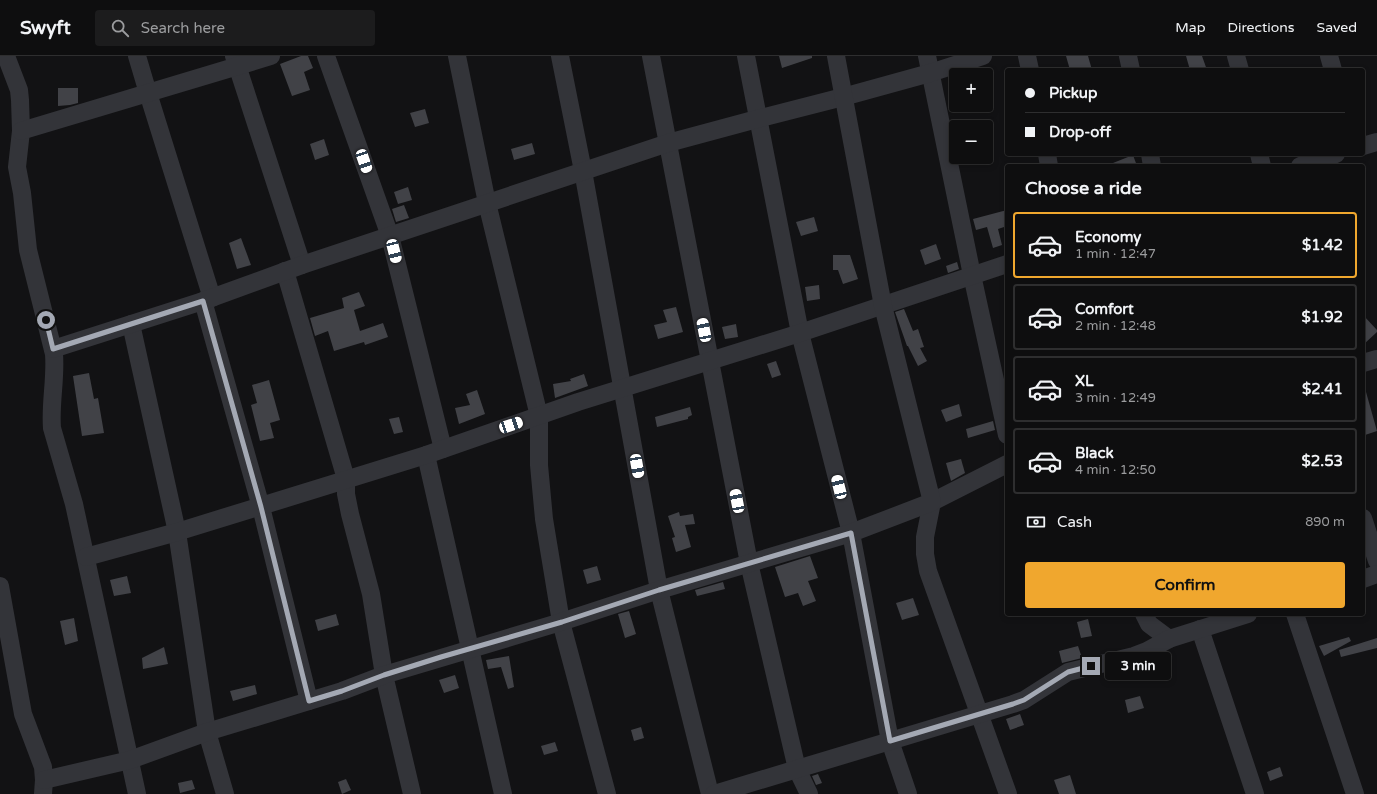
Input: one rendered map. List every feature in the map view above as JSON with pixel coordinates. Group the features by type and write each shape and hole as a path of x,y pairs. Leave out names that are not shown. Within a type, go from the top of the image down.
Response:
{"street":[{"path":"6,56 19,90 21,131 17,167 22,193 28,250 53,349 55,363 51,416 52,428 74,504 137,794"},
{"path":"137,56 208,299 309,701"},
{"path":"21,131 148,93 236,61 271,56"},
{"path":"326,56 390,236 443,449"},
{"path":"457,56 487,203 539,416 539,465 544,519 562,622 607,794"},
{"path":"560,56 624,388 659,590 717,793 1013,704 1024,700 1068,672 1134,656 1169,639 1242,616"},
{"path":"651,56 749,563 797,769 809,794"},
{"path":"746,56 757,119 800,333 851,533 890,741 908,794"},
{"path":"836,56 883,306 932,502 925,537 925,554 928,571 978,714 1008,794"},
{"path":"53,349 208,299 302,265 668,143 843,97 928,64 983,56"},
{"path":"1027,56 1030,68"},
{"path":"1128,56 1131,68"},
{"path":"1236,56 1239,68"},
{"path":"1329,56 1332,68"},
{"path":"236,61 302,265"},
{"path":"928,64 1005,426"},
{"path":"1365,145 1377,142"},
{"path":"1306,164 1330,156"},
{"path":"86,557 261,507 426,455 624,388 800,333 1005,265"},
{"path":"285,271 346,479 348,501 371,594 384,675 412,794"},
{"path":"131,324 177,532 208,732 225,794"},
{"path":"1365,362 1377,359"},
{"path":"426,455 503,794"},
{"path":"0,586 23,714 43,767 43,787 130,760 208,732 342,691 384,675 470,648 562,622 659,590 851,533 932,502 1005,465"},
{"path":"1365,524 1377,561"},
{"path":"1365,578 1377,574"},
{"path":"1145,616 1149,624 1169,639"},
{"path":"1296,616 1356,794"},
{"path":"1200,629 1255,794"}],"building":[{"path":"301,56 308,56 313,68 304,72 310,90 292,96 280,64"},
{"path":"779,56 812,56 812,58 782,68"},
{"path":"1066,56 1088,56 1091,68 1069,68"},
{"path":"1186,56 1202,56 1206,68 1189,68"},
{"path":"58,88 78,88 78,103 58,106"},
{"path":"425,109 429,123 415,127 410,113"},
{"path":"324,139 329,155 315,160 310,144"},
{"path":"532,143 535,154 514,160 511,149"},
{"path":"1133,156 1136,164 1110,164"},
{"path":"408,187 412,200 398,204 394,192"},
{"path":"404,205 409,218 396,222 392,209"},
{"path":"1005,211 1005,227 998,229 1002,245 993,248 987,227 976,230 973,219"},
{"path":"814,217 818,231 801,236 796,222"},
{"path":"241,238 251,265 237,269 229,243"},
{"path":"936,244 941,259 925,265 920,250"},
{"path":"833,255 850,255 858,279 843,284 838,270 833,270"},
{"path":"957,262 959,269 948,273 946,266"},
{"path":"819,285 820,299 807,301 805,287"},
{"path":"359,292 365,306 354,310 360,331 383,323 388,337 365,345 364,342 334,351 328,331 315,336 310,318 344,308 342,298"},
{"path":"676,307 683,332 658,339 654,325 667,322 663,310"},
{"path":"904,309 913,331 918,329 924,347 920,348 927,361 918,366 907,346 895,312"},
{"path":"1365,317 1377,330 1377,332 1365,343"},
{"path":"736,324 738,337 725,339 722,327"},
{"path":"776,361 781,375 772,378 767,364"},
{"path":"89,373 94,399 98,398 104,433 82,436 73,376"},
{"path":"584,374 588,386 555,398 553,384 571,381 570,379"},
{"path":"269,380 280,420 270,423 274,438 260,441 251,405 257,403 252,385"},
{"path":"477,390 485,414 459,424 455,408 470,405 466,394"},
{"path":"1365,392 1366,392 1377,431 1365,435"},
{"path":"959,404 962,416 946,422 941,410"},
{"path":"690,407 692,415 688,417 688,419 657,427 655,417"},
{"path":"399,417 403,432 394,434 389,419"},
{"path":"993,421 995,430 968,438 966,429"},
{"path":"961,459 965,473 951,481 946,463"},
{"path":"679,512 680,516 693,514 695,524 685,525 691,547 676,552 672,538 675,537 668,516"},
{"path":"810,556 818,578 808,581 816,601 803,606 798,593 785,597 775,567"},
{"path":"597,566 601,580 587,584 583,570"},
{"path":"127,576 131,593 114,596 110,580"},
{"path":"723,582 725,589 697,596 695,590"},
{"path":"913,598 919,615 902,620 896,603"},
{"path":"629,611 636,634 625,638 618,614"},
{"path":"336,614 339,625 318,631 315,620"},
{"path":"74,618 78,641 65,645 60,621"},
{"path":"1088,619 1092,636 1081,638 1077,622"},
{"path":"1349,637 1351,641 1324,656 1319,646"},
{"path":"1377,638 1377,648 1341,657 1339,650"},
{"path":"1078,646 1082,658 1062,663 1059,651"},
{"path":"164,647 168,664 143,669 142,658"},
{"path":"509,656 514,687 508,689 501,667 488,669 486,660"},
{"path":"455,675 459,688 444,693 439,680"},
{"path":"255,685 257,694 233,701 230,691"},
{"path":"1140,696 1144,708 1128,713 1125,700"},
{"path":"1020,714 1024,725 1010,730 1006,719"},
{"path":"641,727 644,738 634,741 631,730"},
{"path":"555,742 558,751 544,755 541,746"},
{"path":"1280,767 1283,776 1270,781 1267,772"},
{"path":"818,774 822,783 816,785 812,776"},
{"path":"1070,775 1076,794 1059,794 1054,780"},
{"path":"346,779 351,790 342,794 338,782"},
{"path":"192,780 195,789 180,793 178,783"}],"route":[{"path":"46,320 53,349 203,301 261,507 309,701 441,657 562,622 659,590 851,533 890,741 1024,700 1068,672 1091,666"}]}
